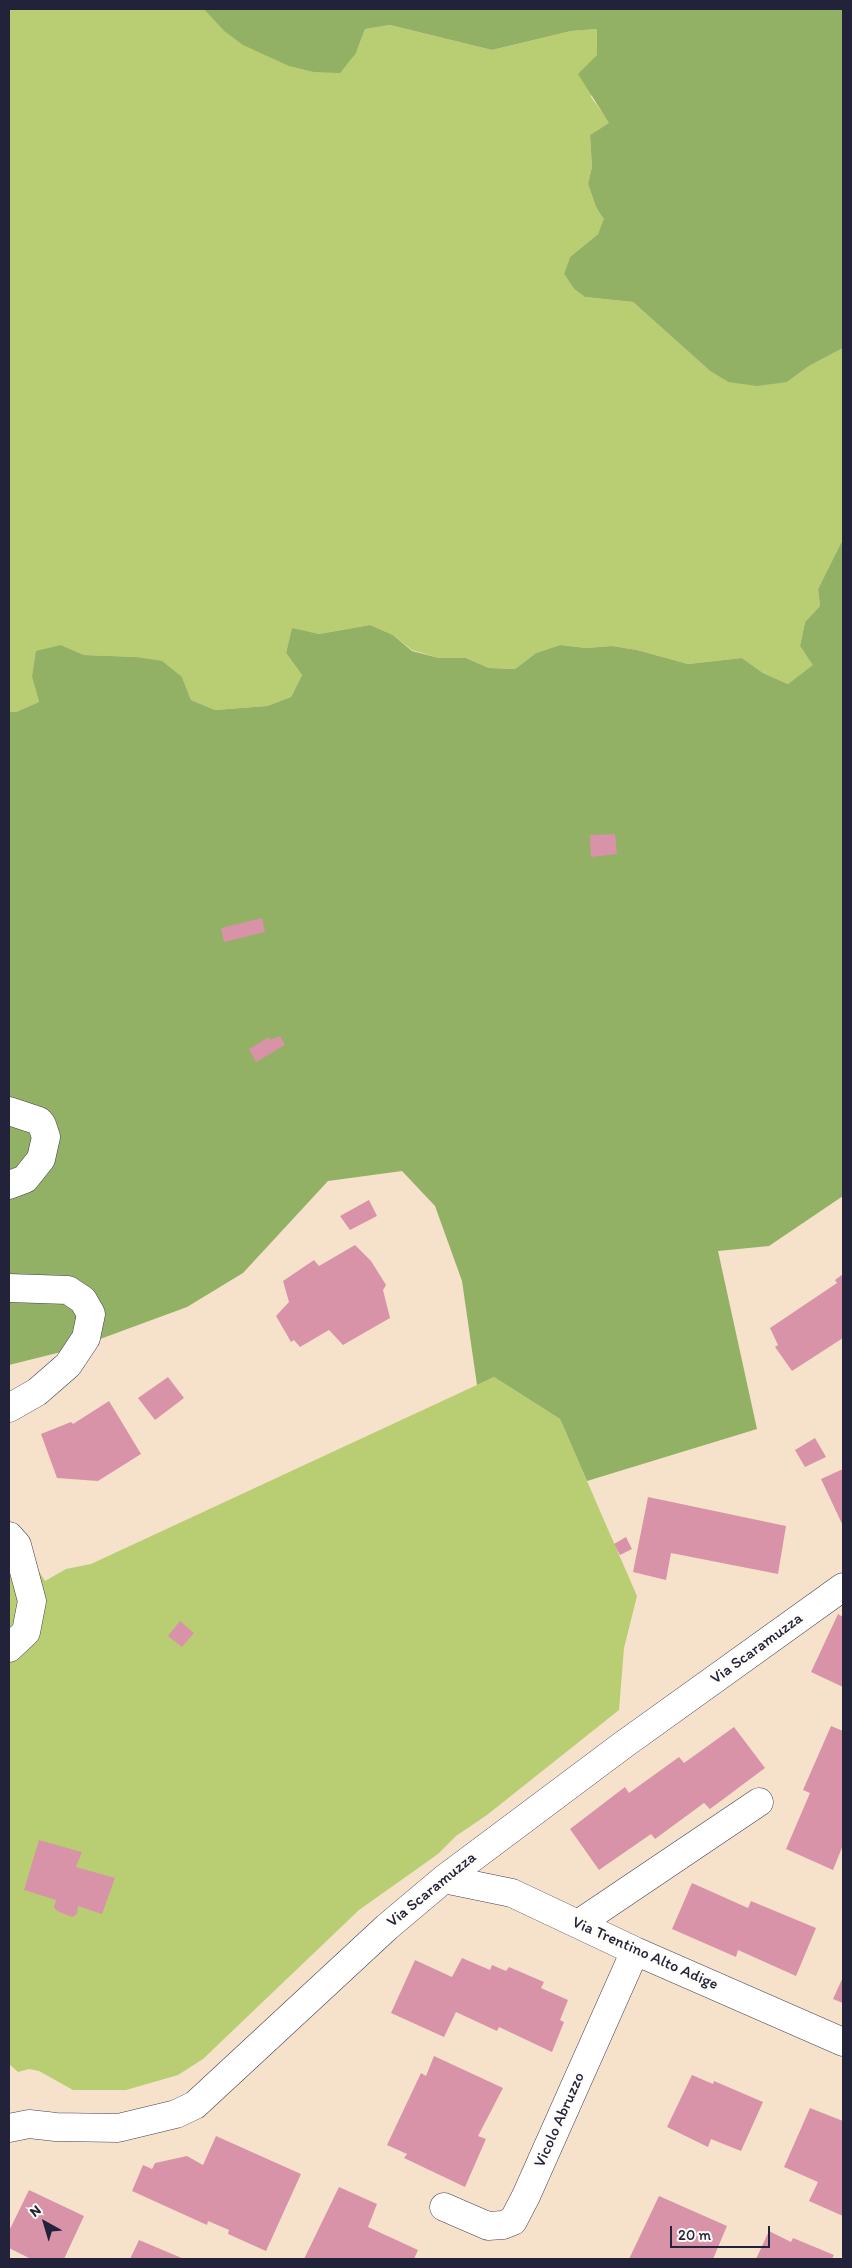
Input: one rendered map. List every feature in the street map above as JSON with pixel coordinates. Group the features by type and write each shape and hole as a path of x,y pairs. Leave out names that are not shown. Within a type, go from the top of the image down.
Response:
{"street":[{"path":"9,1111 38,1121 42,1125 46,1137 41,1159 25,1179 9,1186"},
{"path":"9,1288 68,1290 83,1300 92,1314 86,1338 68,1365 37,1392 9,1408"},
{"path":"9,1536 17,1545 29,1583 32,1601 26,1632 9,1648"},
{"name":"Via Scaramuzza","path":"10,2126 29,2124 56,2127 118,2128 176,2114 195,2105 387,1926 444,1879 622,1746 843,1587"},
{"path":"578,1924 759,1802"},
{"name":"Via Trentino Alto Adige","path":"444,1879 512,1893 635,1951 843,2042"},
{"name":"Vicolo Abruzzo","path":"444,2207 488,2226 503,2225 512,2221 526,2196 635,1951"}],"green space":[{"path":"9,9 205,9 223,30 356,53 365,29 390,25 492,50 571,31 597,29 597,55 591,97 610,123 590,135 592,167 588,184 596,207 605,219 598,234 570,257 564,274 574,289 585,297 633,302 710,371 728,382 787,382 809,366 843,348 843,539 818,589 820,606 805,622 800,646 814,665 788,684 763,673 742,658 688,664 637,650 612,646 586,648 560,645 536,653 515,669 489,668 466,658 439,658 412,650 393,635 370,625 319,634 292,629 286,653 302,675 291,697 267,706 215,710 191,700 182,677 136,657 84,655 61,645 32,677 39,702 16,712 9,712"},
{"path":"204,9 843,9 843,348 809,366 787,382 757,386 728,382 710,371 633,302 585,297 574,289 564,274 570,257 598,234 604,219 596,207 588,184 592,167 590,135 609,123 578,74 597,55 597,29 571,31 492,50 390,25 365,29 356,53 340,73 314,72 289,66 243,45 223,30"},
{"path":"843,539 843,1196 769,1246 718,1251 757,1429 587,1481 560,1419 494,1377 477,1385 462,1281 435,1206 402,1171 328,1181 243,1273 187,1307 73,1349 9,1365 9,712 16,712 39,702 32,677 36,651 61,645 84,655 136,657 162,661 182,677 191,700 215,710 267,706 291,697 302,675 286,653 292,628 319,634 370,625 393,635 412,651 439,658 466,658 489,668 515,669 536,653 560,645 586,648 612,646 637,650 688,664 742,658 763,673 788,684 813,665 800,646 805,622 820,606 818,589"},
{"path":"494,1377 560,1419 637,1596 624,1648 619,1710 487,1815 456,1836 438,1854 359,1910 203,2059 178,2075 126,2090 73,2090 39,2071 29,2069 18,2072 9,2064 9,1522 45,1581 66,1569 91,1564"}],"building":[{"path":"615,834 617,854 591,857 590,835"},
{"path":"262,918 265,932 224,942 221,928"},
{"path":"280,1036 285,1045 256,1062 249,1049 269,1037 270,1040"},
{"path":"369,1200 377,1216 350,1230 340,1216"},
{"path":"355,1245 371,1261 386,1285 383,1290 390,1318 343,1345 329,1330 300,1347 294,1340 291,1342 276,1316 289,1302 283,1281 314,1260 319,1266"},
{"path":"843,1274 843,1338 792,1371 775,1347 778,1345 770,1328 837,1283 835,1280"},
{"path":"168,1377 184,1398 155,1420 138,1398"},
{"path":"109,1401 141,1454 98,1481 57,1478 41,1434 71,1422 73,1424"},
{"path":"815,1438 826,1457 805,1467 795,1450"},
{"path":"843,1469 843,1526 821,1479"},
{"path":"648,1497 786,1526 778,1574 671,1553 666,1580 633,1572"},
{"path":"626,1537 632,1549 620,1555 614,1544"},
{"path":"838,1614 843,1617 843,1687 811,1672"},
{"path":"180,1621 194,1633 182,1647 168,1636"},
{"path":"831,1726 843,1731 843,1845 833,1870 786,1849 810,1793 803,1790"},
{"path":"734,1727 765,1768 710,1809 704,1803 655,1839 651,1834 599,1870 570,1829 625,1787 629,1793 679,1757 684,1763"},
{"path":"39,1840 82,1852 76,1867 115,1878 102,1914 78,1906 77,1914 72,1917 57,1911 54,1907 56,1900 24,1890"},
{"path":"692,1883 748,1908 751,1901 816,1928 796,1976 738,1950 736,1957 672,1929"},
{"path":"462,1958 490,1970 492,1965 506,1971 509,1967 544,1982 541,1988 568,2000 560,2020 564,2022 552,2052 499,2027 497,2031 456,2012 444,2037 391,2013 415,1960 452,1977"},
{"path":"843,1977 843,2003 833,1999"},
{"path":"434,2056 503,2088 478,2136 486,2139 465,2187 404,2158 407,2154 387,2145 421,2073 426,2076"},
{"path":"692,2075 713,2084 714,2081 763,2102 741,2151 711,2139 708,2147 667,2127"},
{"path":"810,2108 843,2121 843,2216 809,2201 818,2182 784,2167"},
{"path":"216,2136 301,2174 266,2251 228,2234 229,2230 208,2221 207,2225 132,2191 143,2165 152,2169 155,2163 187,2156 203,2165"},
{"path":"339,2187 377,2204 368,2227 418,2250 414,2259 304,2259"},
{"path":"29,2190 84,2216 64,2259 31,2259 9,2248 9,2231"},
{"path":"659,2196 727,2226 713,2259 629,2259"},
{"path":"769,2231 791,2242 793,2238 834,2255 832,2259 756,2259"},
{"path":"139,2240 184,2259 130,2259"}]}
